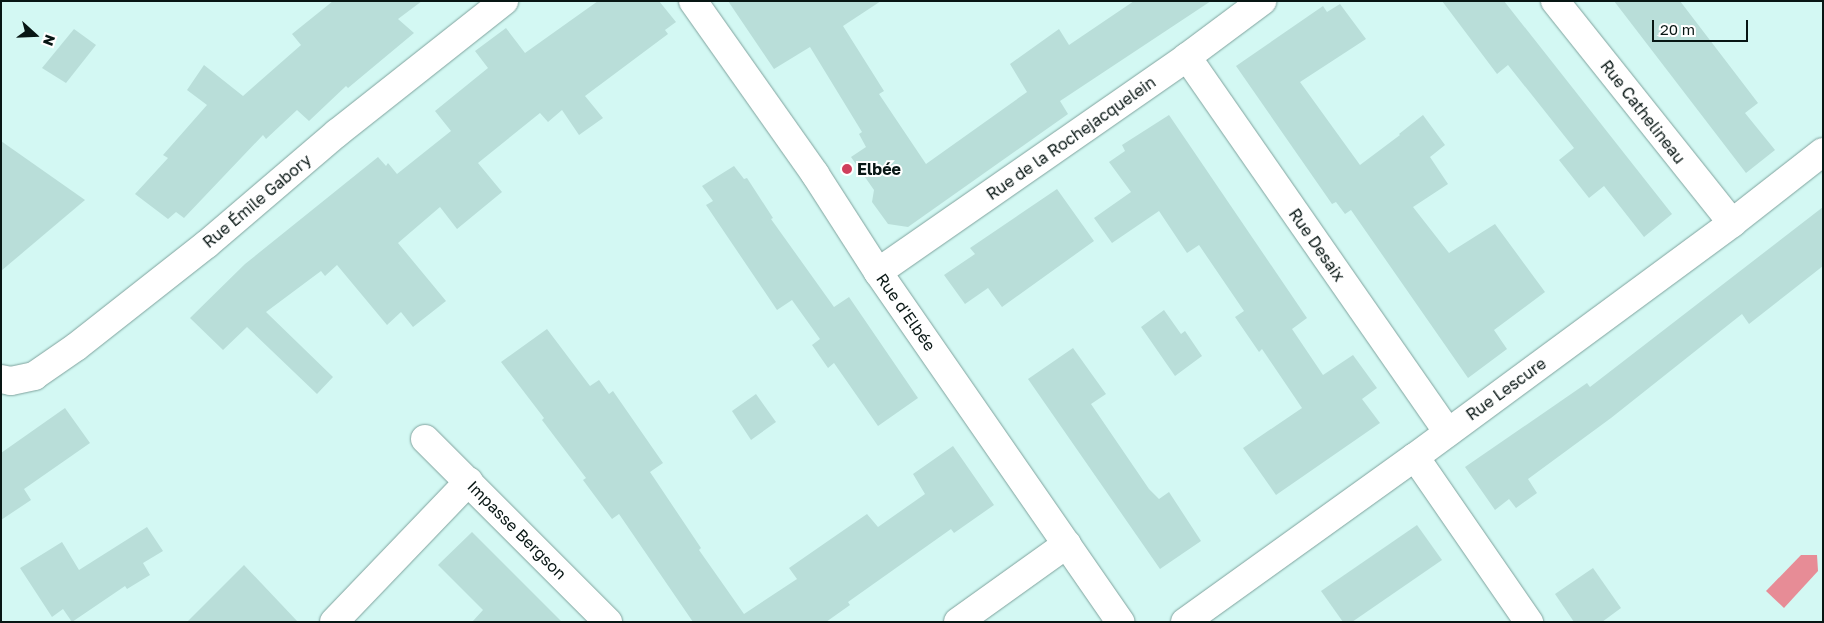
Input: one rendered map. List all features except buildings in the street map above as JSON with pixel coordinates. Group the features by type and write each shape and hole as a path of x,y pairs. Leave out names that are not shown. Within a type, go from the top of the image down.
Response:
{"street":[{"name":"Rue Émile Gabory","path":"1,379 11,381 34,376 76,347 207,244 337,133 504,1"},
{"name":"Rue d'Elbée","path":"693,1 815,174 878,272 1120,622"},
{"name":"Rue de la Rochejacquelein","path":"878,272 1188,57 1262,1"},
{"name":"Rue Cathelineau","path":"1555,1 1732,223"},
{"name":"Rue Desaix","path":"1188,57 1448,432"},
{"name":"Rue Lescure","path":"1186,622 1415,457 1732,223 1823,152"},
{"name":"Impasse Bergson","path":"425,439 608,622"},
{"path":"1415,457 1529,622"},
{"path":"334,622 469,481"},
{"path":"958,622 1067,544"}],"shaded area":[{"path":"1801,555 1817,555 1818,571 1784,608 1766,591"}],"place":[{"name":"Elbée","path":"847,169"}]}
